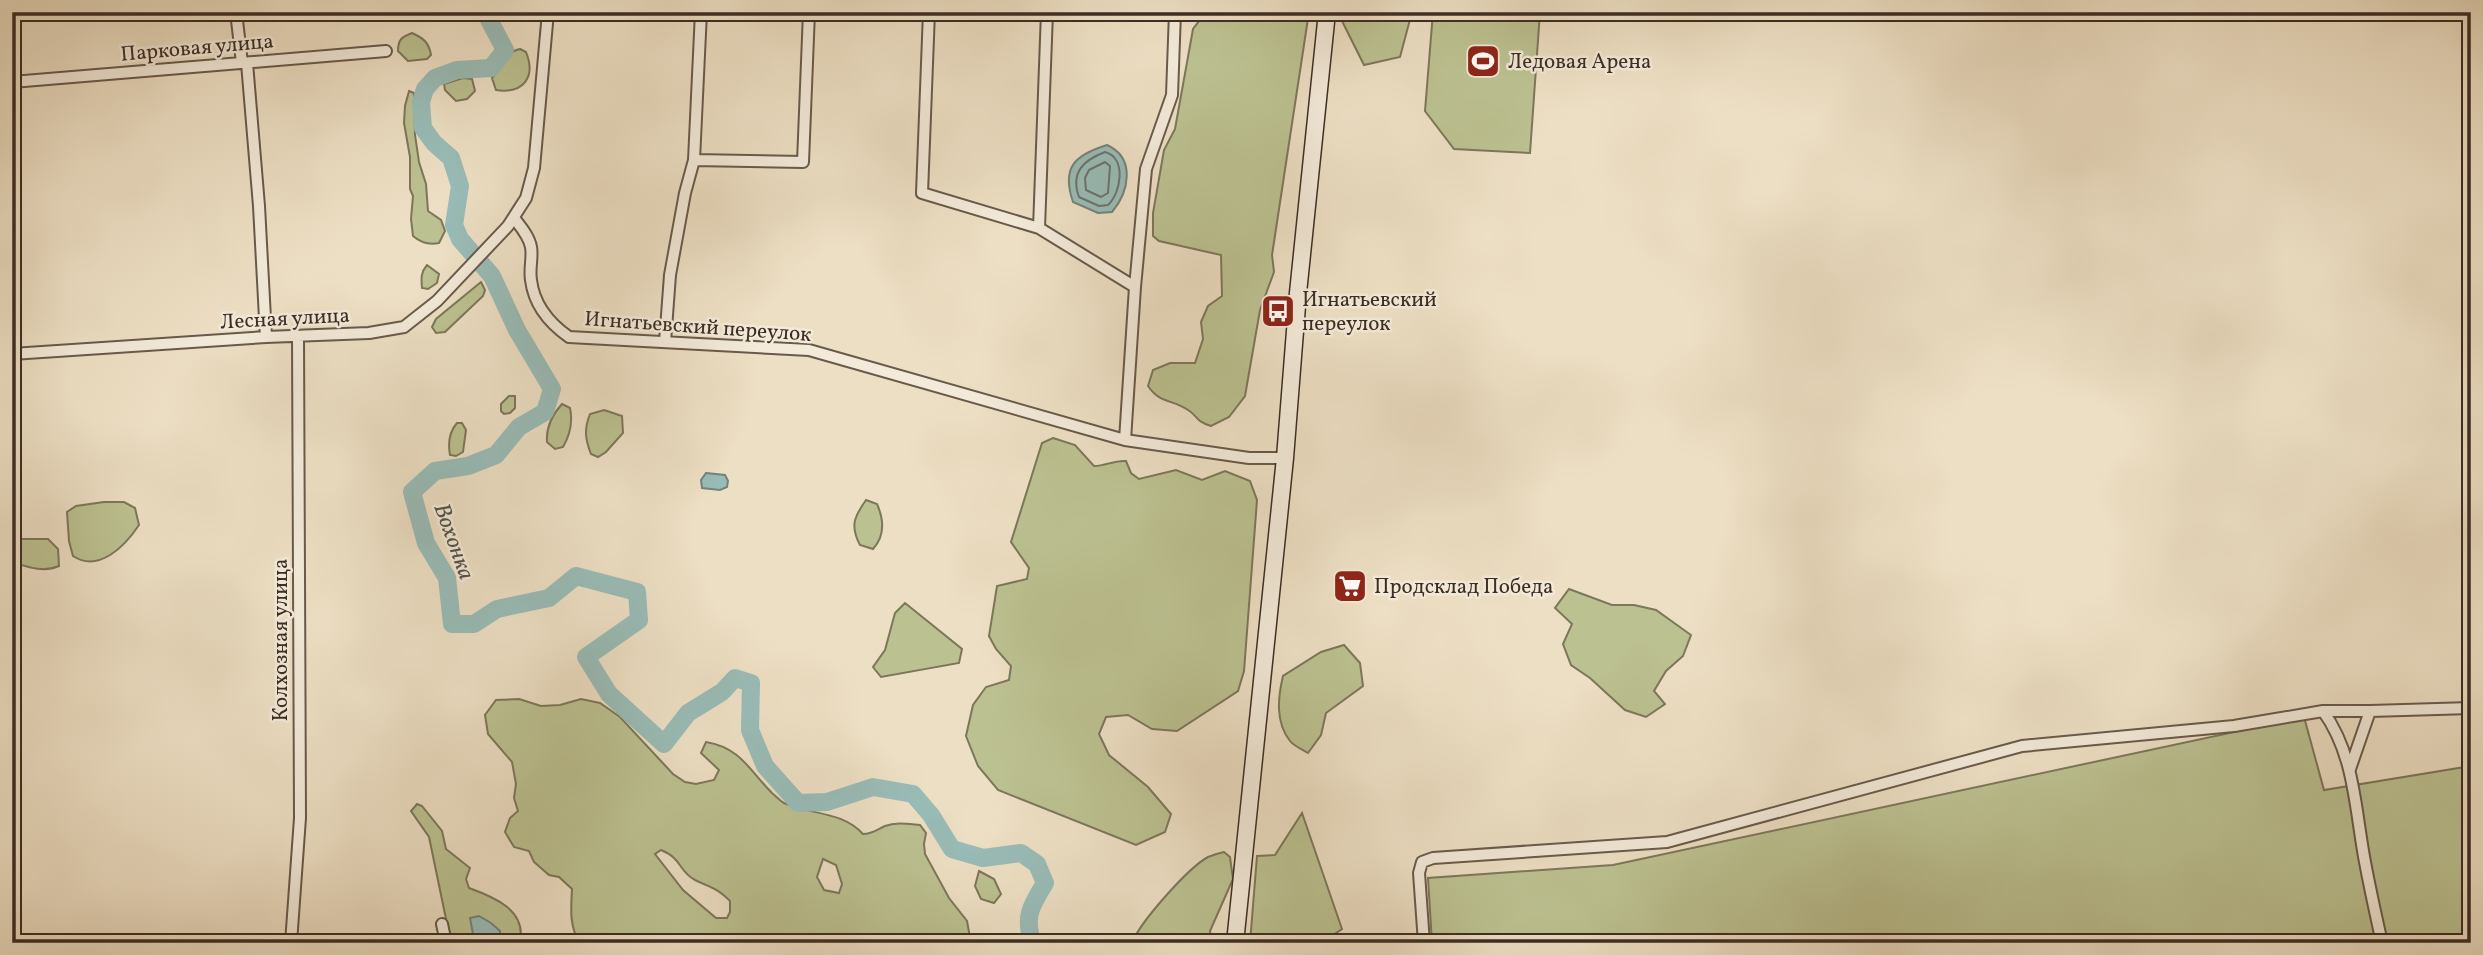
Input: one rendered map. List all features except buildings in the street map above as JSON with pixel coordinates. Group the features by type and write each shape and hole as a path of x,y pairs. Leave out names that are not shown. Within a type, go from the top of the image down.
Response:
{"main road":[{"path":"1235,943 1327,12"}],"street":[{"path":"236,12 259,206 266,337"},
{"name":"Лесная улица","path":"12,354 369,333 404,327 437,301 511,222 526,198 534,168 548,12"},
{"path":"665,342 670,275 694,160 701,12"},
{"path":"694,160 803,162 809,12"},
{"path":"929,12 922,193 1039,228 1135,287"},
{"path":"1039,228 1047,12"},
{"path":"1125,440 1146,169 1172,94 1175,12"},
{"name":"Парковая улица","path":"12,82 386,51"},
{"name":"Игнатьевский переулок","path":"511,222 531,246 531,281 542,312 553,326 569,337 809,350 1125,440 1249,458 1285,458"},
{"name":"Колхозная улица","path":"291,943 300,818 298,336"},
{"path":"1424,943 1419,873 1422,862 1433,859 1667,842 2022,746 2234,726 2323,711 2471,708"},
{"path":"2323,711 2334,727 2350,769 2365,863 2382,943"},
{"path":"2350,769 2370,711"},
{"path":"442,924 446,943"}],"green space":[{"path":"1206,12 1309,12 1272,255 1274,272 1260,310 1245,396 1229,417 1211,426 1182,407 1157,396 1148,386 1153,370 1170,363 1195,363 1203,339 1201,322 1208,306 1222,296 1221,255 1159,241 1153,236 1153,213 1164,150 1175,129 1193,29"},
{"path":"1343,12 1412,12 1400,57 1364,65 1342,21"},
{"name":"Ледовая Арена","path":"1433,12 1540,12 1530,153 1454,149 1425,111"},
{"path":"412,33 427,44 431,55 427,59 408,61 398,51 401,39"},
{"path":"520,49 526,52 529,61 525,82 514,89 496,90 492,78 507,57"},
{"path":"463,78 472,79 475,91 467,99 456,101 445,90 444,84"},
{"path":"409,91 414,93 415,135 426,184 428,211 441,220 445,231 439,243 425,243 413,236 410,157 404,123"},
{"path":"427,265 439,274 437,283 428,289 422,288 423,273"},
{"path":"481,282 485,290 483,296 445,332 436,333 432,327 436,319"},
{"path":"509,396 515,396 515,408 504,414 501,404"},
{"path":"562,404 570,408 570,428 563,447 555,449 547,442 548,432 553,417"},
{"path":"604,410 622,416 623,433 598,457 591,454 586,429 590,414"},
{"path":"457,423 462,423 466,430 463,452 456,456 450,455 449,442"},
{"path":"1053,438 1075,445 1094,466 1126,461 1131,473 1139,479 1176,470 1202,480 1225,471 1250,481 1257,500 1244,671 1238,691 1177,731 1152,729 1128,715 1106,717 1099,734 1109,755 1148,787 1171,814 1165,832 1136,845 998,790 978,766 966,736 973,705 986,687 1009,680 1011,666 989,636 997,586 1027,579 1029,568 1011,542 1042,443"},
{"path":"866,500 877,504 882,522 880,539 873,549 860,545 854,527 856,517"},
{"path":"124,502 135,508 139,525 119,549 102,559 92,561 73,556 67,512 76,506"},
{"path":"12,539 48,539 58,549 59,566 41,569 12,562"},
{"path":"1569,589 1612,605 1634,605 1656,610 1691,635 1683,656 1666,671 1654,691 1665,704 1646,717 1625,710 1590,678 1571,665 1563,644 1572,624 1555,608"},
{"path":"905,603 962,649 959,663 881,677 873,667 885,650 895,613"},
{"path":"1344,645 1360,663 1363,686 1326,713 1321,735 1308,753 1292,743 1282,726 1279,701 1283,676 1321,652"},
{"path":"519,699 541,706 560,705 581,699 600,703 620,717 673,774 685,782 696,784 714,780 719,770 701,753 706,742 728,749 744,761 784,803 836,817 863,834 893,824 920,825 926,833 925,854 949,898 967,921 971,943 580,943 572,924 572,889 559,877 549,875 534,862 529,851 514,847 505,832 510,818 518,811 514,798 516,784 512,762 488,734 485,715 496,700","holes":["661,850 673,857 695,880 717,890 730,901 727,918 716,918 683,890 655,854","823,859 836,865 842,884 839,893 824,890 817,877"]},
{"path":"2304,717 2324,790 2471,766 2471,943 1432,943 1428,878 1613,865"},
{"path":"417,804 422,806 442,831 446,849 470,868 466,879 469,888 498,901 514,913 521,932 520,943 492,943 500,939 482,942 488,943 451,943 429,837 411,811"},
{"path":"1302,813 1342,929 1321,943 1250,943 1257,856 1275,855"},
{"path":"1224,852 1230,857 1233,879 1210,931 1212,943 1132,943 1144,922 1177,884 1199,863"},
{"path":"979,871 994,879 1001,894 994,903 981,899 975,886"}],"water":[{"path":"1107,145 1122,158 1126,167 1126,185 1112,212 1098,213 1073,202 1070,171 1086,153"},
{"path":"706,473 725,475 727,487 720,490 702,488 701,480"},
{"path":"479,916 500,931 500,939 486,942 473,934 470,918"}],"waterway":[{"name":"Вохонка","path":"485,12 505,50 491,68 457,70 435,78 425,89 421,102 423,128 434,143 451,158 460,186 454,225 460,239 492,276 517,330 552,389 545,412 519,427 496,455 468,466 435,471 412,492 426,543 447,578 452,624 474,624 497,609 549,598 576,576 637,592 639,620 586,657 609,694 664,744 688,713 722,692 735,678 751,683 750,730 765,766 798,803 827,802 873,787 913,794 931,815 952,849 983,858 1021,853 1037,864 1045,883 1030,911 1029,926 1033,943"}],"place":[{"name":"Ледовая Арена","path":"1483,61"},
{"name":"Игнатьевский переулок","path":"1278,311"},
{"name":"Продсклад Победа","path":"1350,586"}]}
